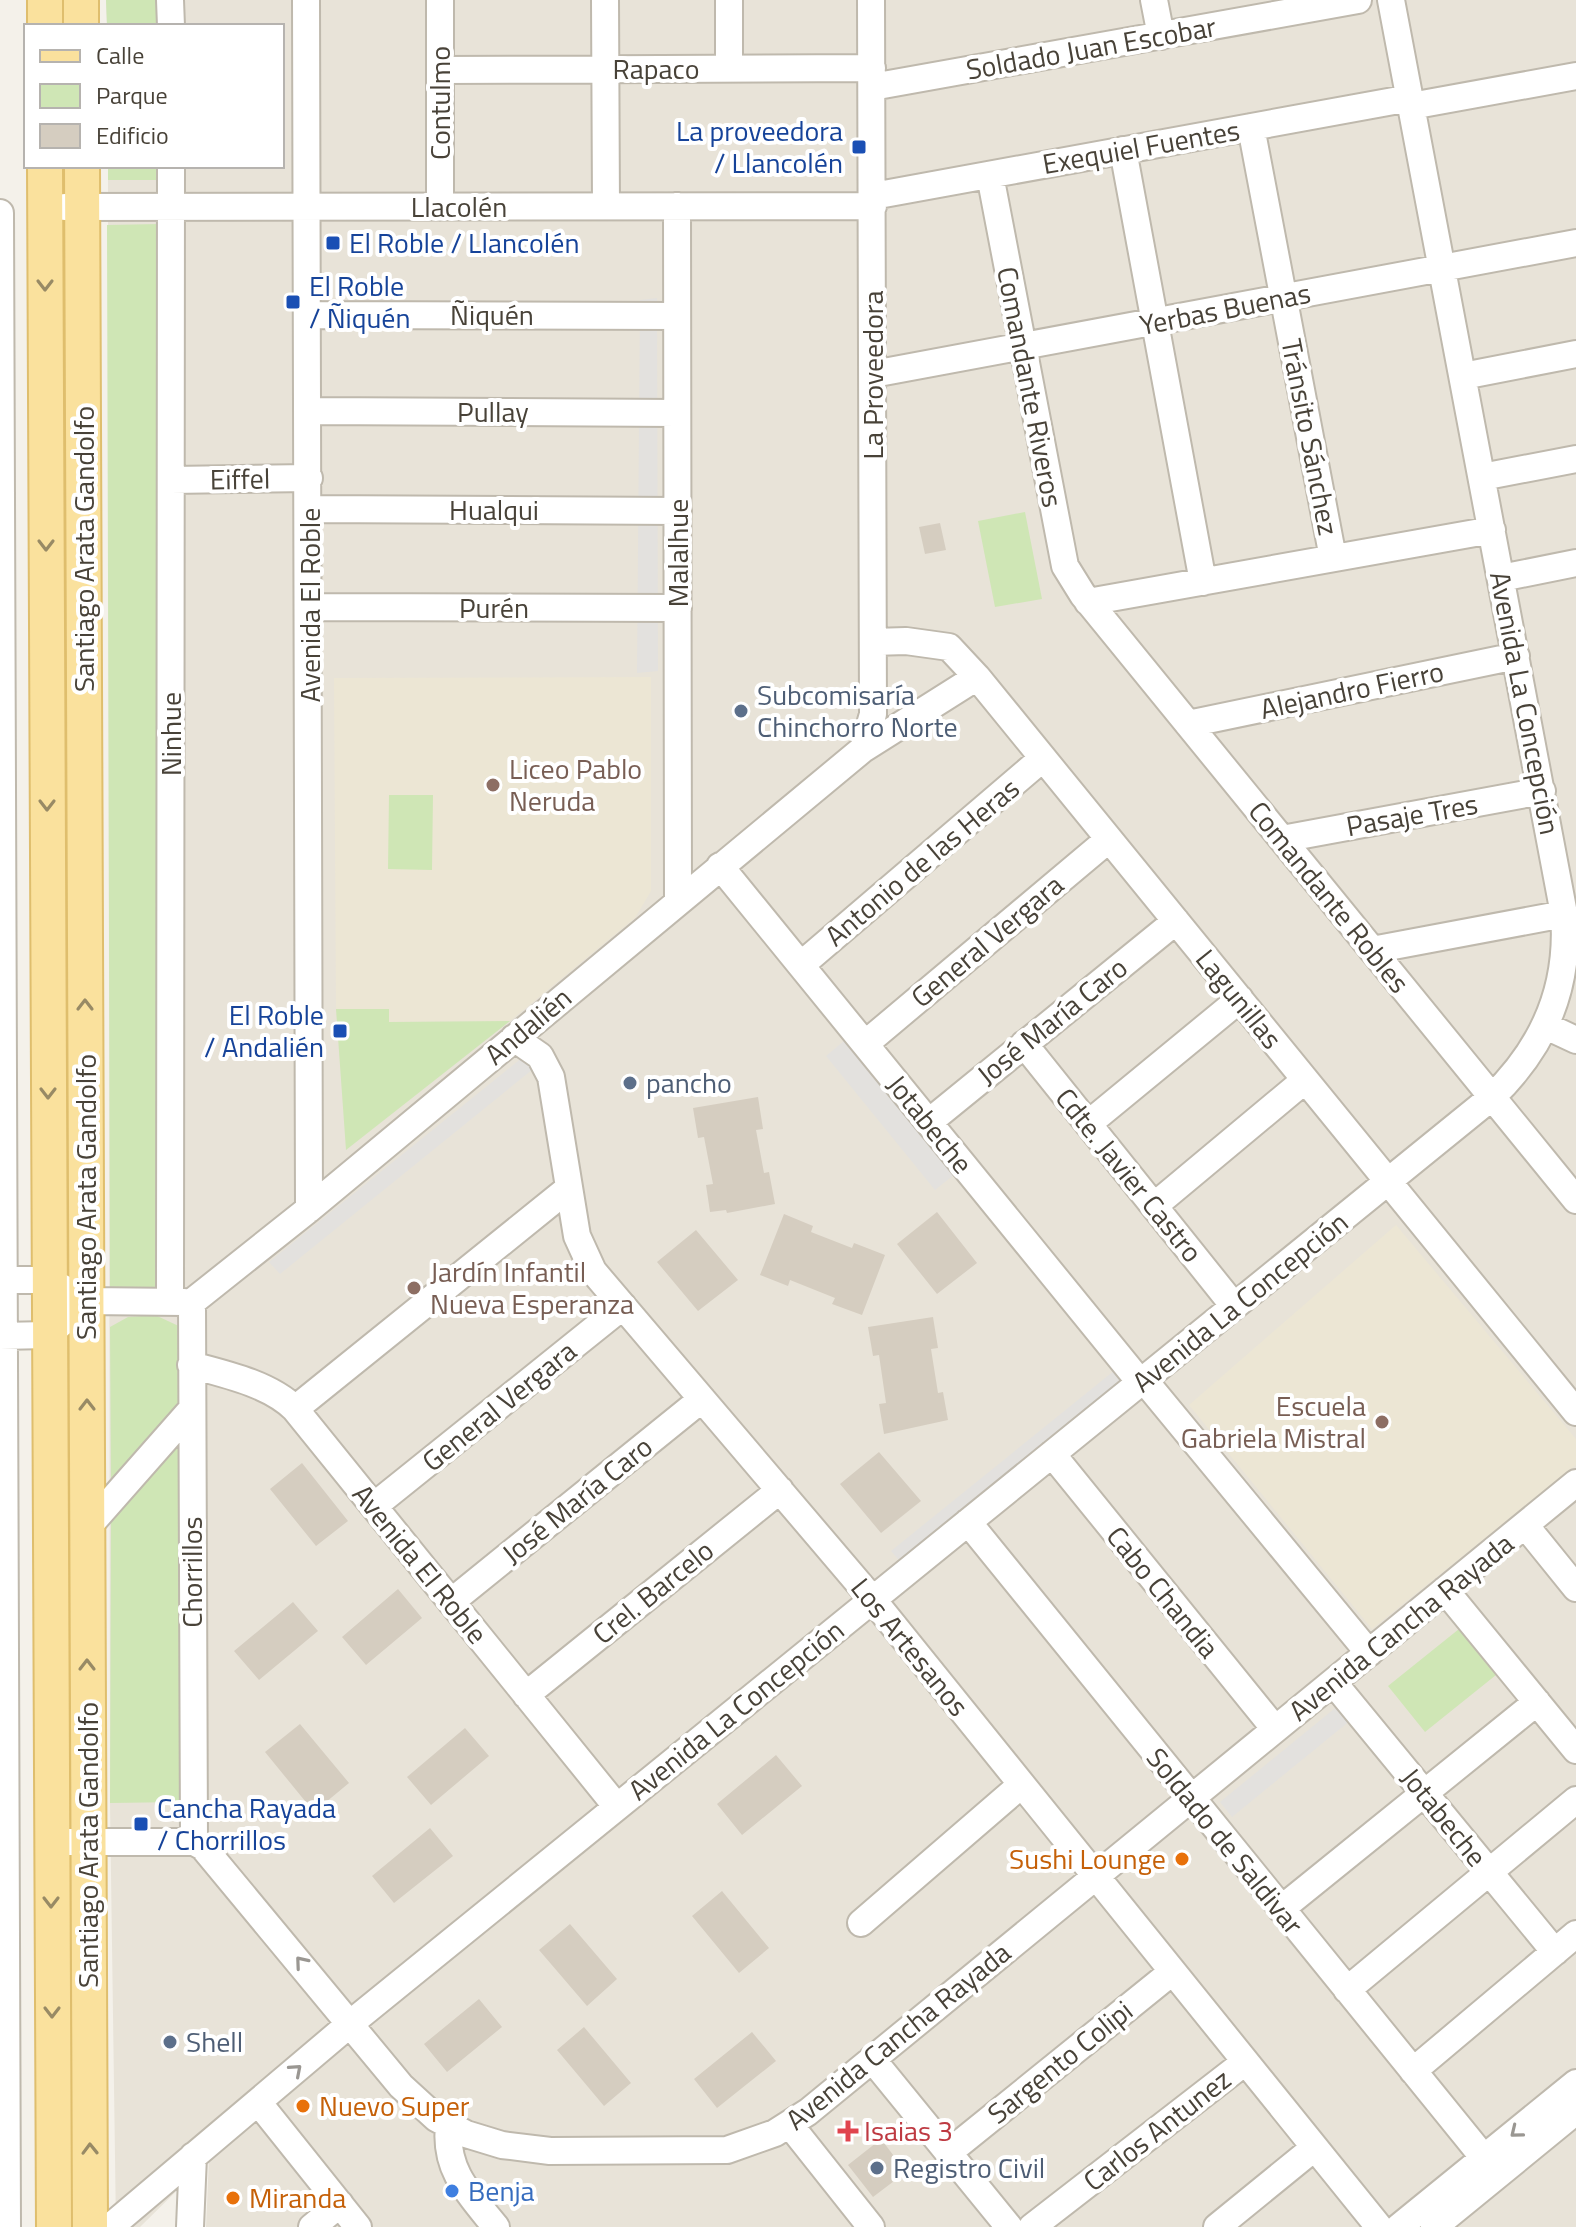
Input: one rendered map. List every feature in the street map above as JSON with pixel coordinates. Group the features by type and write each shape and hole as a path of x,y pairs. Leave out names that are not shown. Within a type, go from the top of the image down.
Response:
{"main road":[{"path":"45,0 45,24"},
{"path":"81,0 81,24"},
{"name":"Santiago Arata Gandolfo","path":"45,168 54,2227"},
{"name":"Santiago Arata Gandolfo","path":"82,168 90,2227"}],"street":[{"path":"170,0 171,24"},
{"name":"Avenida El Roble","path":"306,0 310,607 309,1209"},
{"name":"Contulmo","path":"440,0 440,207"},
{"path":"605,0 606,206"},
{"path":"729,0 729,68"},
{"name":"La Proveedora","path":"863,749 873,714 871,0"},
{"path":"1154,0 1161,36"},
{"name":"Soldado Juan Escobar","path":"872,77 1161,36 1262,9 1358,0"},
{"name":"Avenida La Concepción","path":"110,2227 351,2023 1492,1097 1518,1071 1546,1026 1564,963 1567,897 1542,791 1391,0"},
{"name":"Rapaco","path":"440,70 729,68 872,77"},
{"name":"Exequiel Fuentes","path":"873,201 990,175 1251,127 1576,76"},
{"name":"Tránsito Sánchez","path":"1251,127 1333,558"},
{"path":"1123,150 1203,582"},
{"name":"Ninhue","path":"171,168 171,480 181,1302"},
{"name":"Comandante Riveros","path":"990,175 1065,566 1085,598"},
{"name":"Llacolén","path":"45,207 677,206 873,201"},
{"name":"Malalhue","path":"677,206 678,899"},
{"path":"0,213 3,2104 7,2227"},
{"name":"Yerbas Buenas","path":"873,374 1576,243"},
{"name":"Ñiquén","path":"307,315 677,316"},
{"path":"1463,376 1576,354"},
{"name":"Pullay","path":"309,411 677,413"},
{"path":"1482,477 1576,459"},
{"name":"Eiffel","path":"171,480 309,478"},
{"name":"Hualqui","path":"309,509 678,511"},
{"path":"1085,598 1203,582 1492,530"},
{"path":"1501,578 1576,563"},
{"name":"Comandante Robles","path":"1085,598 1576,1200"},
{"name":"Purén","path":"310,607 678,608"},
{"name":"Lagunillas","path":"873,642 906,641 949,647 977,677 1576,1412"},
{"name":"Alejandro Fierro","path":"1188,724 1516,656"},
{"path":"863,749 977,677"},
{"name":"Andalién","path":"181,1302 309,1209 678,899 863,749"},
{"name":"Antonio de las Heras","path":"801,965 1043,758"},
{"name":"Pasaje Tres","path":"1282,839 1542,791"},
{"name":"General Vergara","path":"865,1044 1109,839"},
{"name":"Jotabeche","path":"720,866 1369,1653"},
{"path":"1372,950 1567,897"},
{"name":"José María Caro","path":"929,1122 1176,921"},
{"path":"1088,1124 1240,999"},
{"path":"1546,1026 1576,1040"},
{"name":"Los Artesanos","path":"514,1038 540,1056 548,1069 579,1247 593,1271 873,1600 1379,2227"},
{"name":"Cdte. Javier Castro","path":"1024,1044 1234,1306"},
{"path":"1154,1206 1305,1080"},
{"path":"295,1409 569,1188"},
{"path":"2,1280 48,1280 87,1301 181,1302"},
{"path":"2,1336 48,1335 87,1301"},
{"name":"Chorrillos","path":"181,1302 191,1365 194,1842"},
{"name":"General Vergara","path":"374,1506 623,1306"},
{"name":"Avenida El Roble","path":"191,1365 228,1375 285,1399 295,1409 617,1807"},
{"name":"José María Caro","path":"451,1602 702,1399"},
{"path":"87,1528 191,1410"},
{"name":"Cabo Chandia","path":"1052,1454 1275,1729"},
{"name":"Avenida Cancha Rayada","path":"194,1842 222,1865 412,2097 449,2126 484,2140 526,2149 691,2153 745,2146 790,2125 1576,1483"},
{"name":"Crel. Barcelo","path":"526,1695 780,1490"},
{"name":"Soldado de Saldivar","path":"968,1522 1484,2158"},
{"path":"1525,1525 1576,1588"},
{"path":"1445,1590 1576,1750"},
{"name":"Jotabeche","path":"1333,1682 1555,1952"},
{"path":"1281,1909 1537,1702"},
{"path":"861,1923 1021,1785"},
{"path":"1347,1990 1576,1800"},
{"path":"51,1842 194,1842"},
{"path":"1413,2071 1576,1934"},
{"name":"Sargento Colipi","path":"948,2153 1172,1972"},
{"path":"872,2059 1009,2227"},
{"name":"Carlos Antunez","path":"1032,2227 1245,2062"},
{"path":"1399,2227 1576,2083"},
{"path":"258,2102 358,2227"},
{"path":"1434,2227 1576,2111"},
{"path":"790,2125 871,2227"},
{"path":"449,2126 448,2149 455,2173 496,2227"},
{"path":"1217,2227 1314,2148"},
{"path":"190,2227 193,2156"},
{"path":"312,2227 340,2204"}],"shaded area":[{"path":"106,0 1576,0 1576,2227 206,2227 209,2159 140,2227 116,2227 110,1803 108,168 284,168 284,24 107,24"},
{"path":"657,298 658,671 637,673 640,300"},
{"name":"Liceo Pablo Neruda","path":"651,677 651,891 635,918 510,1021 389,1022 388,1009 336,1009 334,678"},
{"path":"856,1031 965,1166 935,1190 826,1056"},
{"path":"528,1053 538,1065 280,1274 269,1262"},
{"name":"Escuela Gabriela Mistral","path":"1396,1225 1576,1439 1576,1465 1372,1629 1189,1405"},
{"path":"1120,1366 1131,1377 903,1565 891,1551"},
{"path":"1345,1700 1357,1715 1232,1817 1220,1802"}],"green space":[{"path":"106,0 167,0 167,24 107,24"},
{"path":"108,168 169,168 170,180 108,180"},
{"path":"160,224 158,1289 110,1289 107,225"},
{"path":"1025,512 1042,599 995,607 978,521"},
{"path":"389,795 433,795 432,870 388,869"},
{"path":"336,1009 389,1009 389,1022 510,1021 346,1150"},
{"path":"155,1315 183,1328 183,1403 111,1482 110,1327 128,1317"},
{"path":"184,1434 183,1802 110,1803 111,1519"},
{"path":"1459,1629 1496,1675 1425,1732 1388,1686"}],"building":[{"path":"940,523 946,550 925,554 919,527"},
{"path":"758,1097 763,1129 756,1130 764,1173 769,1172 775,1204 727,1213 726,1210 710,1212 706,1185 713,1184 704,1137 698,1138 693,1108"},
{"path":"937,1212 977,1263 937,1294 897,1244"},
{"path":"784,1214 813,1226 811,1232 852,1248 854,1243 885,1255 862,1315 832,1304 835,1298 790,1280 788,1286 760,1275"},
{"path":"696,1230 738,1280 698,1311 657,1262"},
{"path":"933,1317 938,1348 931,1349 938,1393 943,1392 948,1420 884,1434 879,1404 886,1403 879,1355 873,1356 868,1327"},
{"path":"879,1452 921,1501 881,1533 840,1484"},
{"path":"302,1463 348,1521 316,1546 270,1489"},
{"path":"398,1589 422,1618 366,1665 342,1637"},
{"path":"293,1602 318,1631 259,1680 234,1651"},
{"path":"300,1724 349,1783 314,1812 265,1752"},
{"path":"465,1728 489,1756 431,1805 407,1777"},
{"path":"776,1755 802,1786 742,1835 717,1804"},
{"path":"430,1828 453,1856 394,1903 372,1876"},
{"path":"722,1891 769,1948 739,1973 692,1916"},
{"path":"570,1924 617,1979 587,2006 539,1950"},
{"path":"479,1999 502,2027 447,2072 424,2044"},
{"path":"584,2027 631,2083 604,2106 557,2050"},
{"path":"752,2032 776,2061 717,2108 694,2079"},
{"name":"Registro Civil","path":"881,2139 906,2172 873,2197 848,2165"}],"place":[{"name":"La proveedora / Llancolén","path":"859,147"},
{"name":"El Roble / Llancolén","path":"333,243"},
{"name":"El Roble / Ñiquén","path":"293,302"},
{"name":"Subcomisaría Chinchorro Norte","path":"741,711"},
{"name":"Liceo Pablo Neruda","path":"493,785"},
{"name":"El Roble / Andalién","path":"340,1031"},
{"name":"pancho","path":"630,1083"},
{"name":"Jardín Infantil Nueva Esperanza","path":"414,1288"},
{"name":"Escuela Gabriela Mistral","path":"1382,1422"},
{"name":"Cancha Rayada / Chorrillos","path":"141,1824"},
{"name":"Sushi Lounge","path":"1182,1859"},
{"name":"Shell","path":"170,2042"},
{"name":"Nuevo Super","path":"303,2106"},
{"name":"Isaias 3","path":"848,2131"},
{"name":"Registro Civil","path":"877,2168"},
{"name":"Benja","path":"452,2191"},
{"name":"Miranda","path":"233,2198"}]}
